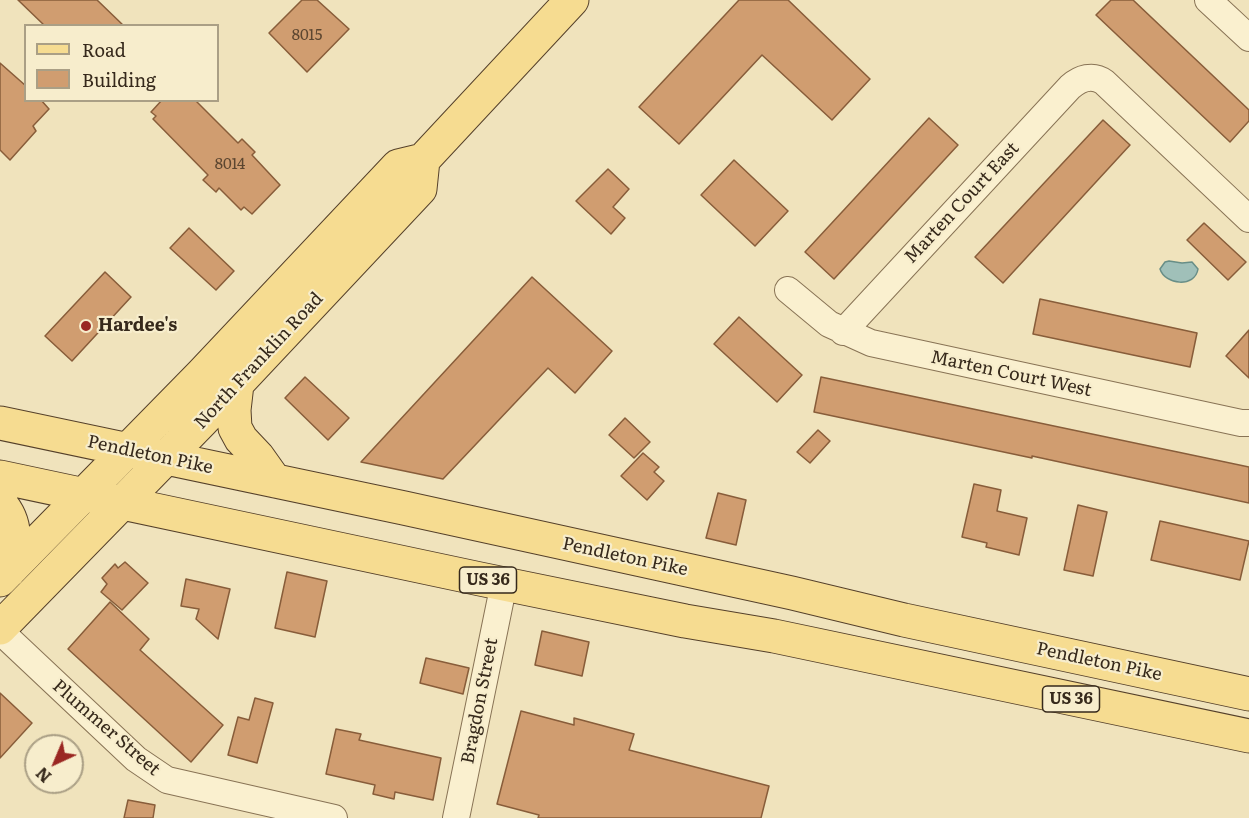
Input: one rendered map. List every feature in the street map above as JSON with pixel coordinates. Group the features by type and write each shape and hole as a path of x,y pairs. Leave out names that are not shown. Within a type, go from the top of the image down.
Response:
{"main road":[{"name":"North Franklin Road","path":"4,576 202,374 398,166 423,160 572,0"},
{"name":"North Franklin Road","path":"0,629 237,384 420,189 423,160"},
{"path":"237,384 234,410 235,428 241,439 258,457 275,481"},
{"name":"Pendleton Pike","path":"0,423 1249,694"},
{"name":"US 36","path":"0,477 123,501 504,584 685,621 783,638 1249,736"},
{"path":"0,503 10,518 15,538 4,576"}],"street":[{"path":"1208,0 1249,38"},
{"name":"Marten Court East","path":"843,332 1070,87 1085,78 1098,78 1104,82 1248,216"},
{"name":"Marten Court West","path":"788,290 821,318 843,332 870,343 1229,421 1249,423"},
{"name":"Bragdon Street","path":"456,818 504,584"},
{"name":"Plummer Street","path":"0,629 136,759 160,777 275,812 334,818"}],"water":[{"path":"1165,262 1192,262 1198,269 1196,275 1186,282 1173,281 1160,269"}],"building":[{"path":"18,0 97,0 122,24 43,24"},
{"path":"302,0 317,0 349,29 307,72 269,33"},
{"path":"739,0 788,0 870,79 832,120 762,55 679,144 639,107"},
{"path":"1111,0 1133,0 1249,110 1249,121 1230,142 1096,15"},
{"path":"0,63 24,84 24,102 43,102 49,109 33,126 36,131 10,160 0,150"},
{"path":"160,102 197,102 238,143 242,139 255,152 252,155 280,185 252,214 244,207 241,210 219,188 216,192 203,180 208,175 153,119 156,116 151,112"},
{"path":"929,118 958,145 834,279 805,252"},
{"path":"1103,120 1130,145 1003,283 975,257"},
{"path":"734,160 788,211 755,246 701,195"},
{"path":"608,169 629,189 613,207 625,218 611,234 576,201"},
{"path":"1204,223 1246,262 1228,280 1187,240"},
{"path":"189,228 234,271 216,290 170,248"},
{"path":"105,272 131,297 72,361 45,336"},
{"path":"532,277 612,351 575,393 548,368 443,479 361,462"},
{"path":"1040,299 1197,333 1190,367 1033,334"},
{"path":"739,317 802,375 777,402 714,344"},
{"path":"1249,330 1249,378 1226,356"},
{"path":"305,377 349,418 328,440 285,398"},
{"path":"821,377 1249,467 1249,503 814,412"},
{"path":"625,418 650,442 634,458 609,435"},
{"path":"818,430 830,441 810,463 797,452"},
{"path":"643,453 659,467 654,472 664,481 647,500 621,476"},
{"path":"974,484 1001,490 997,511 1027,518 1019,555 986,547 987,543 962,537"},
{"path":"718,493 746,500 736,545 706,538"},
{"path":"1078,505 1107,512 1093,576 1064,570"},
{"path":"1160,521 1249,541 1240,580 1151,560"},
{"path":"125,562 148,583 122,610 101,592 107,584 102,578 115,564 118,568"},
{"path":"287,572 327,581 315,637 275,628"},
{"path":"186,579 230,589 218,639 196,619 199,609 181,606"},
{"path":"110,602 149,639 140,650 223,725 191,762 68,649"},
{"path":"542,631 589,642 582,676 535,665"},
{"path":"426,658 469,668 463,694 420,683"},
{"path":"0,693 32,723 0,758"},
{"path":"255,698 273,703 257,763 228,755 238,717 249,720"},
{"path":"521,711 574,725 574,718 634,734 629,750 769,786 761,818 538,818 539,815 497,804"},
{"path":"336,729 361,734 359,740 441,758 433,800 395,792 394,799 373,794 375,785 326,774"},
{"path":"128,800 155,805 153,818 124,818"}],"place":[{"name":"Hardee's","path":"86,326"}]}
